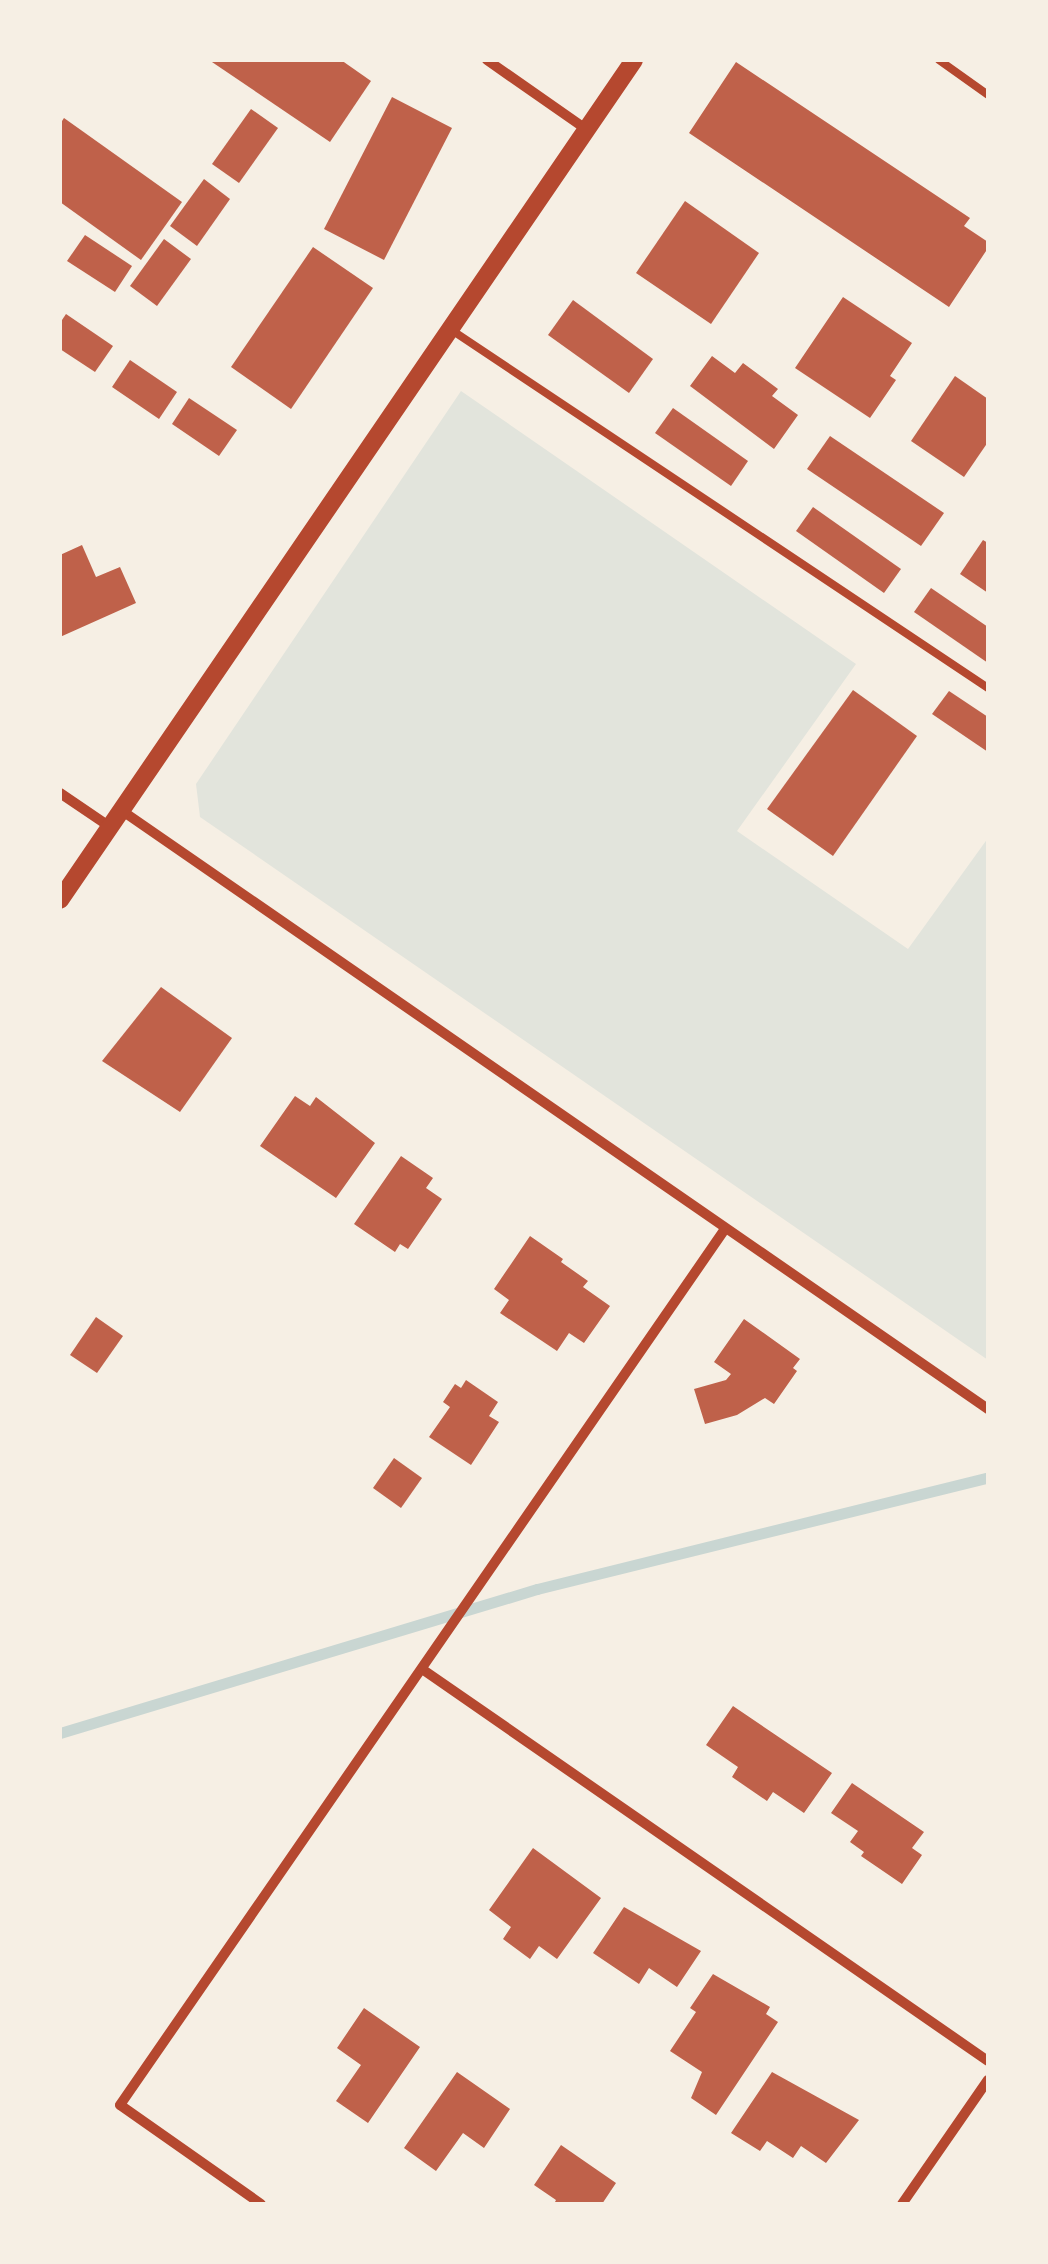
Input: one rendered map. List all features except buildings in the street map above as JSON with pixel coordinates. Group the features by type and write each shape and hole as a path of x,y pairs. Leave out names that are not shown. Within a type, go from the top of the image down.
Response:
{"street":[{"path":"488,60 586,129"},
{"path":"60,900 634,60"},
{"path":"60,793 110,827"},
{"path":"121,810 988,1409"},
{"path":"261,2204 120,2105 725,1228"},
{"path":"422,1669 988,2060"},
{"path":"902,2204 988,2080"}],"lane":[{"path":"939,60 988,95"},
{"path":"450,329 988,688"}],"shaded area":[{"path":"461,391 856,664 737,831 908,949 988,838 988,1360 200,817 196,784"}],"waterway":[{"path":"60,1733 537,1589 988,1477"}]}
